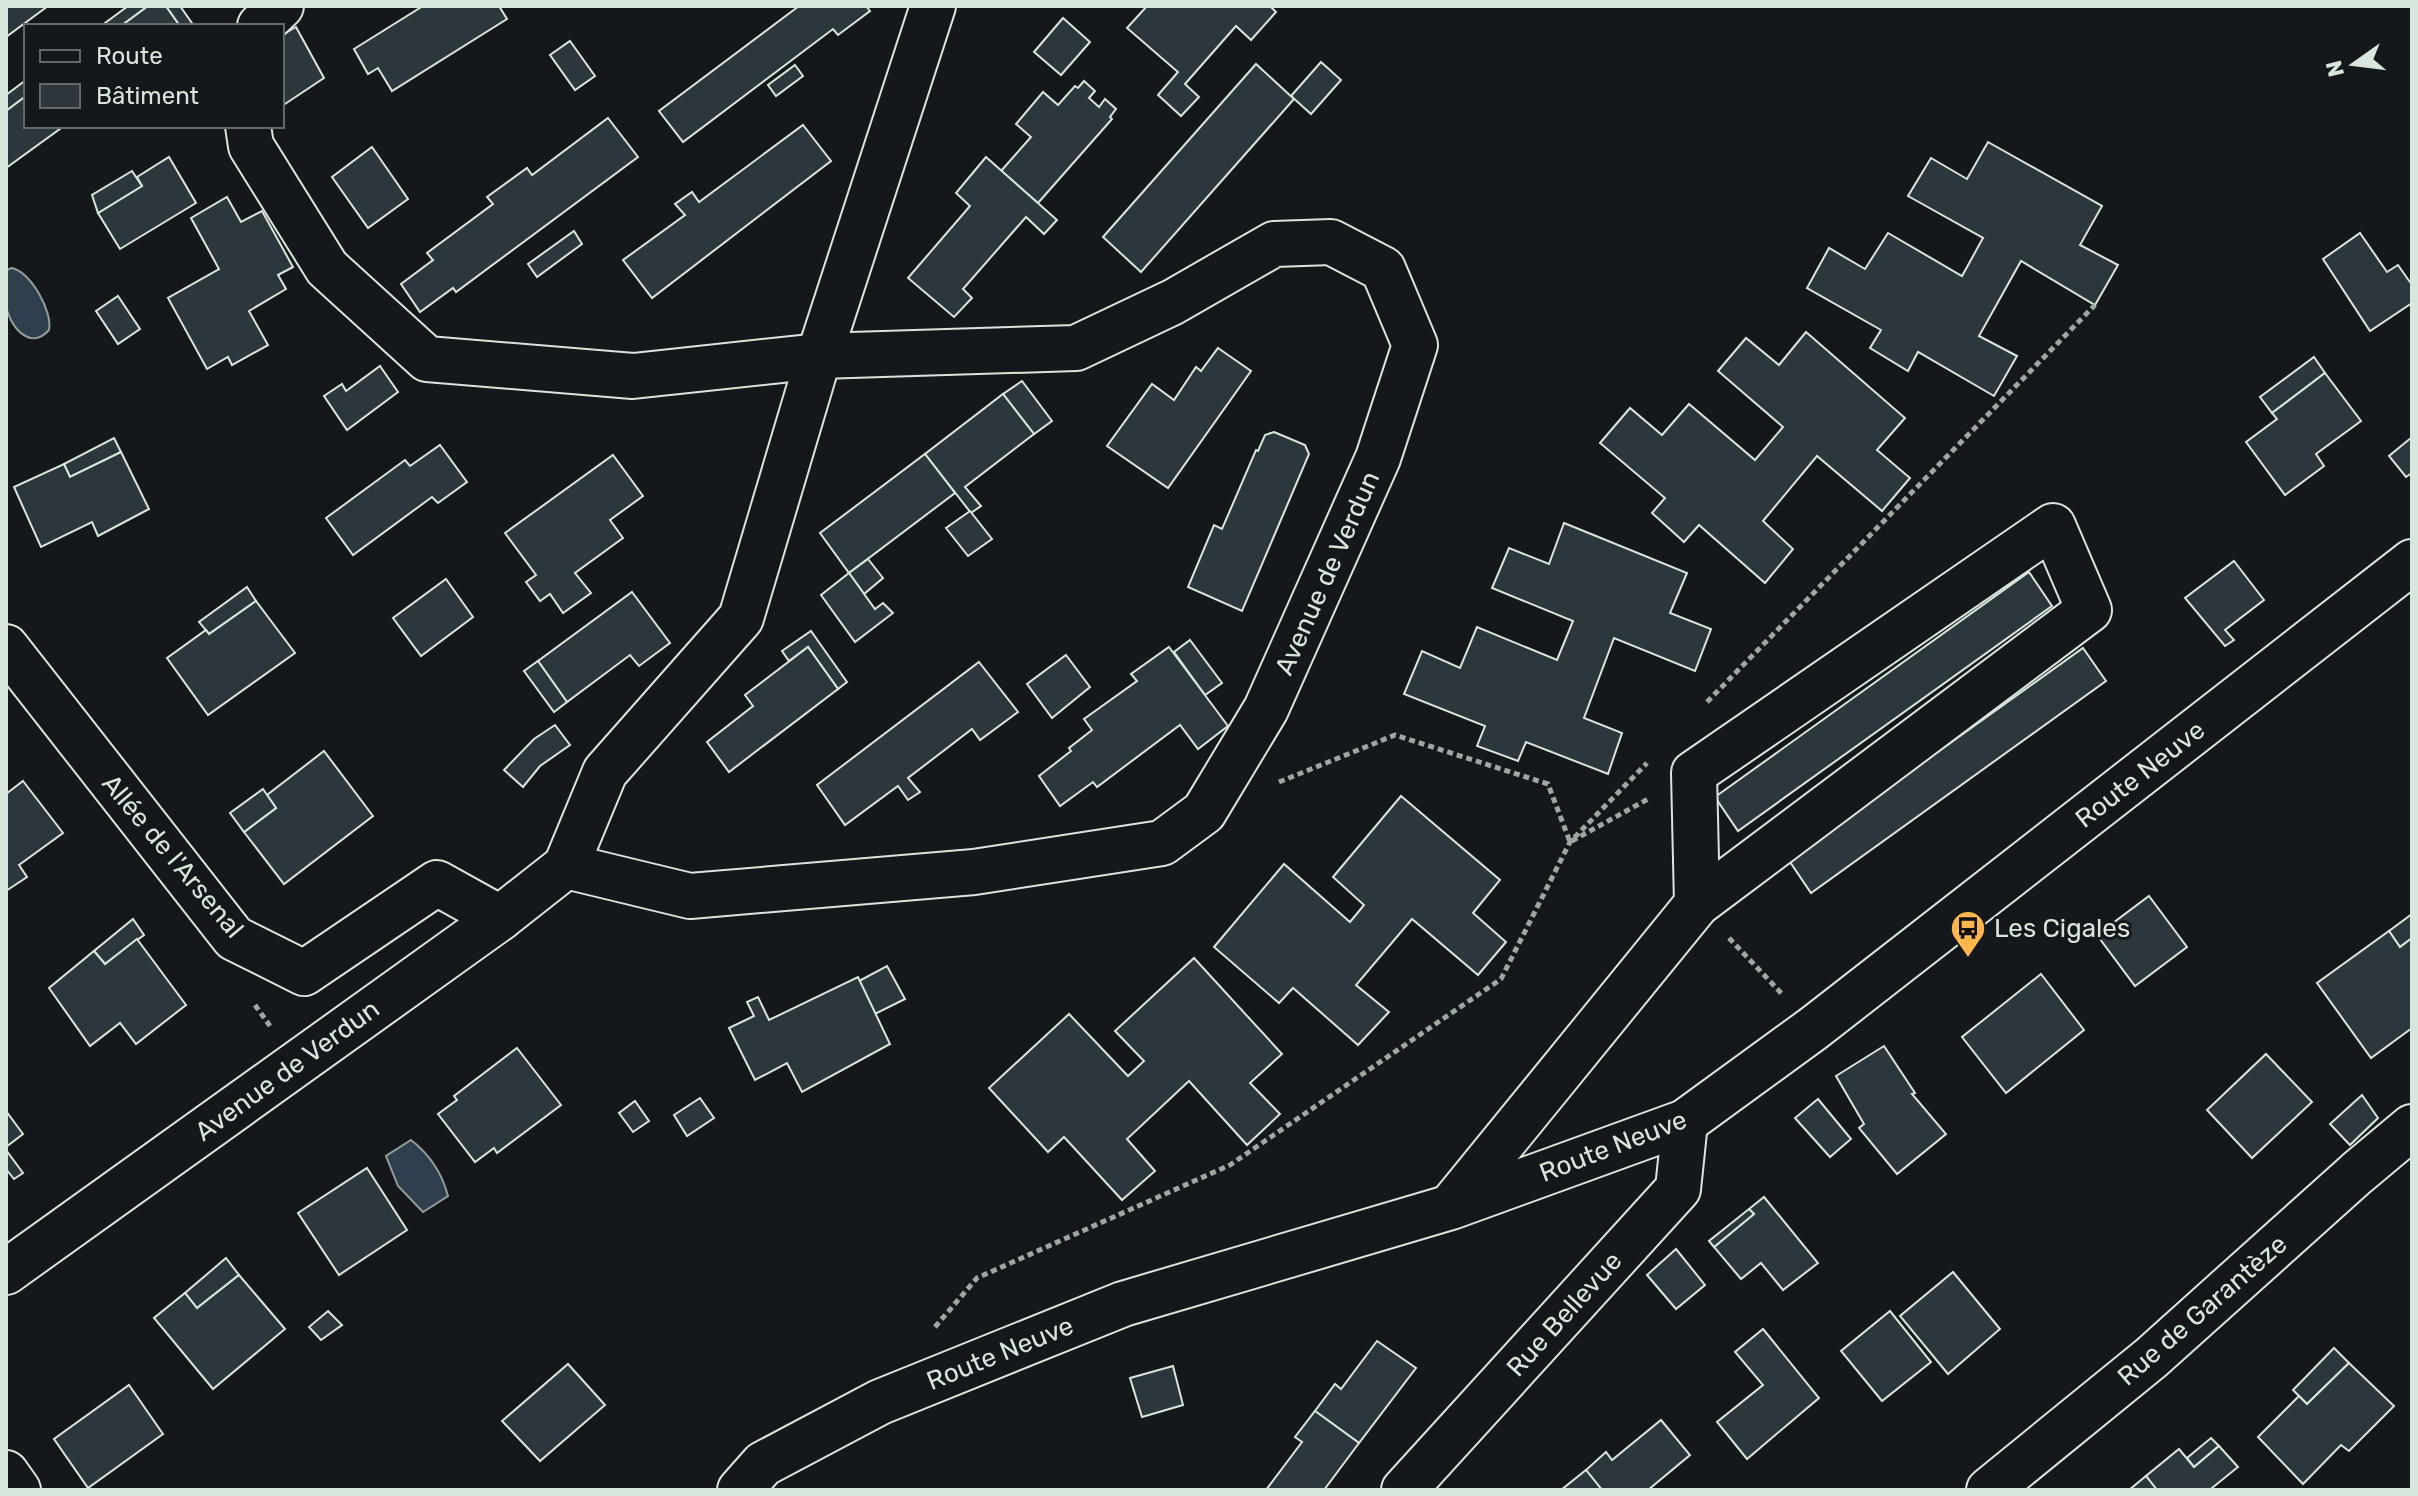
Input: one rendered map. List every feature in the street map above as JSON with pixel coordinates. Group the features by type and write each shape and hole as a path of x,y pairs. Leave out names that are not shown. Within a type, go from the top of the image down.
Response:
{"street":[{"path":"262,24 281,6"},
{"name":"Avenue de Verdun","path":"6,1272 500,918 566,866 605,772 741,618 819,356 933,6"},
{"name":"Avenue de Verdun","path":"248,128 251,146 327,268 427,359 633,376 819,356 1076,348 1173,302 1274,244 1331,242 1383,269 1415,345 1378,458 1266,709 1204,812 1162,843 974,872 690,896 566,866"},
{"path":"1451,1207 1697,904 2089,610 2053,526 1694,773 1697,904"},
{"name":"Route Neuve","path":"740,1490 763,1464 880,1402 1123,1304 1451,1207 1685,1122 1814,1028 2412,562"},
{"name":"Allée de l'Arsenal","path":"6,647 234,938 304,973 437,883 500,918"},
{"name":"Rue Bellevue","path":"1404,1490 1678,1189 1685,1122"},
{"name":"Rue de Garantèze","path":"1989,1490 2151,1358 2412,1127"},
{"path":"6,1473 18,1490"}],"path":[{"path":"1704,705 2095,305"},
{"path":"1278,783 1395,735 1548,784 1570,842"},
{"path":"930,1382 920,1344 977,1278 1230,1165 1501,979 1570,842 1648,762"},
{"path":"1570,842 1694,773"},
{"path":"1697,904 1814,1028"}],"water":[{"path":"11,268 26,276 44,303 49,330 42,336 28,337 11,320 6,304 6,271"},
{"path":"411,1140 434,1165 448,1196 423,1212 398,1186 386,1156"}],"building":[{"path":"6,6 48,6 6,37"},
{"path":"128,6 148,6 124,24 104,24"},
{"path":"148,6 166,6 179,24 124,24"},
{"path":"166,6 180,6 193,24 179,24"},
{"path":"423,6 499,6 507,19 392,91 378,68 368,74 354,49"},
{"path":"799,6 866,6 870,11 838,35 833,29 683,142 659,111"},
{"path":"1147,6 1270,6 1276,12 1251,40 1236,26 1185,84 1199,97 1181,116 1158,95 1178,72 1127,28"},
{"path":"1063,18 1090,42 1061,75 1034,52"},
{"path":"296,27 324,78 284,105 284,34"},
{"path":"570,41 595,76 575,90 550,55"},
{"path":"1321,62 1341,80 1311,114 1291,96"},
{"path":"1256,64 1294,99 1141,272 1103,237"},
{"path":"795,65 803,76 776,96 768,85"},
{"path":"1084,81 1095,91 1089,98 1099,107 1105,99 1116,109 1110,117 1112,119 1038,203 1001,171 1031,137 1016,124 1043,92 1058,105 1075,86 1078,88"},
{"path":"24,82 24,98 6,111 6,95"},
{"path":"24,98 24,128 61,128 6,168 6,111"},
{"path":"608,118 638,157 456,292 453,288 420,312 401,284 433,260 427,253 493,204 487,197 527,168 532,175"},
{"path":"803,125 831,161 652,298 623,260 685,215 675,204 692,192 699,202"},
{"path":"1988,142 2102,206 2080,245 2118,265 2095,305 2021,261 1979,336 2017,356 1994,396 1918,352 1908,371 1870,348 1881,330 1807,288 1829,248 1865,269 1888,233 1962,276 1983,238 1908,196 1931,158 1967,179"},
{"path":"372,147 408,199 368,228 332,177"},
{"path":"169,157 196,203 120,249 98,213 142,186 137,177"},
{"path":"986,157 1057,220 1044,234 1026,217 963,289 972,298 954,317 908,278 970,206 956,193"},
{"path":"132,171 142,186 98,213 92,195"},
{"path":"227,197 241,222 262,211 293,267 278,275 286,289 249,311 268,345 232,365 228,357 207,369 168,298 219,269 191,218"},
{"path":"574,231 582,244 537,277 528,264"},
{"path":"2360,233 2387,272 2398,265 2412,285 2412,303 2370,331 2323,259"},
{"path":"118,296 140,329 118,344 96,311"},
{"path":"1806,332 1905,418 1877,450 1910,478 1882,511 1817,456 1763,521 1793,549 1765,583 1699,525 1684,542 1652,513 1665,498 1600,443 1630,408 1662,435 1689,404 1755,460 1783,427 1718,371 1746,338 1779,365"},
{"path":"1218,348 1251,371 1168,488 1107,446 1152,384 1174,400 1196,367 1201,371"},
{"path":"2314,357 2325,373 2272,413 2260,397"},
{"path":"380,366 398,392 347,430 324,396 342,384 346,391"},
{"path":"2325,373 2361,421 2316,454 2324,466 2285,495 2246,442 2277,419 2272,413"},
{"path":"1022,381 1052,421 1034,434 1003,394"},
{"path":"1003,394 1034,434 965,487 981,506 971,513 925,454"},
{"path":"1274,432 1305,445 1309,454 1242,611 1188,587 1214,525 1222,529 1256,450 1265,435"},
{"path":"2412,437 2412,473 2406,477 2389,456"},
{"path":"114,438 121,452 70,477 64,464"},
{"path":"440,445 467,482 438,503 432,497 353,555 326,518 405,460 410,466"},
{"path":"121,452 149,509 98,536 92,522 41,547 14,487 64,464 70,477"},
{"path":"925,454 955,493 849,573 820,533"},
{"path":"613,455 643,496 610,520 623,538 575,573 591,593 563,613 550,594 540,601 526,582 536,575 505,533"},
{"path":"970,511 992,539 968,556 946,528"},
{"path":"1564,523 1687,573 1670,613 1711,629 1695,671 1614,638 1584,718 1622,733 1608,774 1526,742 1518,761 1477,746 1485,726 1404,694 1422,651 1460,668 1477,627 1557,660 1573,621 1492,588 1509,548 1549,564"},
{"path":"868,559 883,578 864,594 849,573"},
{"path":"2234,561 2264,600 2225,630 2234,640 2225,646 2185,598"},
{"path":"2029,572 2052,606 1738,831 1715,797"},
{"path":"849,573 875,609 883,603 893,613 855,642 821,595"},
{"path":"446,579 473,617 421,656 393,618"},
{"path":"247,587 256,601 209,634 199,622"},
{"path":"632,592 670,643 639,666 630,655 567,702 538,661"},
{"path":"256,601 295,653 208,715 167,658 206,630 209,634"},
{"path":"811,631 847,682 838,689 808,647 789,661 782,651"},
{"path":"1190,640 1222,683 1205,695 1174,652"},
{"path":"808,647 838,689 729,772 707,742 753,706 745,695"},
{"path":"1169,647 1228,726 1198,749 1180,725 1097,787 1093,782 1060,806 1039,776 1092,730 1084,719 1137,681 1131,674"},
{"path":"2083,648 2106,681 1811,893 1788,859"},
{"path":"1066,655 1090,687 1052,718 1027,684"},
{"path":"538,661 567,702 554,712 524,671"},
{"path":"979,662 1018,712 980,740 972,729 908,778 920,792 908,800 898,786 845,825 817,785"},
{"path":"555,725 570,745 540,766 523,787 504,770 534,739"},
{"path":"324,751 373,816 284,884 244,832 276,808 267,795"},
{"path":"23,781 63,833 19,865 27,877 6,891 6,794"},
{"path":"263,789 276,808 244,832 230,813"},
{"path":"1401,796 1500,880 1473,913 1506,942 1478,975 1412,919 1356,985 1389,1012 1358,1045 1293,988 1279,1003 1214,947 1284,864 1350,922 1364,905 1333,877"},
{"path":"2149,896 2187,947 2135,986 2097,935"},
{"path":"2412,914 2412,938 2400,947 2389,931"},
{"path":"133,919 144,935 105,964 94,951"},
{"path":"2389,931 2400,947 2412,938 2412,1028 2371,1058 2317,983"},
{"path":"137,939 186,1005 136,1044 120,1023 90,1046 49,988 94,951 105,964"},
{"path":"1194,958 1282,1054 1250,1083 1280,1114 1247,1145 1189,1081 1127,1139 1155,1171 1122,1200 1064,1137 1048,1152 989,1088 1069,1014 1128,1076 1144,1061 1115,1031"},
{"path":"887,966 905,999 875,1014 859,981"},
{"path":"2041,974 2084,1030 2006,1093 1962,1037"},
{"path":"858,977 890,1044 802,1092 787,1063 755,1080 729,1028 754,1016 747,1002 758,997 769,1020"},
{"path":"1884,1046 1915,1093 1912,1094 1946,1134 1897,1174 1859,1128 1864,1124 1836,1076"},
{"path":"517,1048 561,1105 497,1153 494,1148 475,1162 438,1114 457,1100 454,1096"},
{"path":"2266,1054 2312,1102 2252,1158 2207,1110"},
{"path":"2362,1095 2378,1118 2350,1145 2330,1124"},
{"path":"700,1098 714,1118 687,1136 674,1115"},
{"path":"1818,1099 1851,1139 1830,1157 1795,1118"},
{"path":"635,1101 649,1121 633,1132 619,1113"},
{"path":"6,1111 23,1134 6,1147"},
{"path":"6,1150 23,1173 14,1179 6,1169"},
{"path":"367,1168 407,1230 339,1275 298,1213"},
{"path":"1764,1197 1818,1263 1783,1290 1761,1263 1741,1279 1714,1247 1754,1214 1749,1209"},
{"path":"1749,1209 1754,1214 1714,1247 1709,1241"},
{"path":"1676,1249 1705,1285 1676,1309 1647,1275"},
{"path":"226,1258 239,1275 197,1308 185,1293"},
{"path":"1953,1272 2000,1329 1948,1374 1900,1316"},
{"path":"239,1275 285,1329 213,1389 154,1318 185,1293 197,1308"},
{"path":"328,1311 342,1325 321,1340 309,1327"},
{"path":"1890,1311 1931,1362 1882,1401 1841,1351"},
{"path":"1763,1329 1819,1398 1747,1459 1717,1422 1763,1385 1735,1352"},
{"path":"1377,1341 1416,1368 1359,1443 1315,1411 1335,1384 1341,1389"},
{"path":"2334,1348 2349,1363 2307,1404 2293,1390"},
{"path":"2349,1363 2394,1406 2349,1451 2341,1445 2303,1484 2258,1437 2299,1396 2307,1404"},
{"path":"568,1364 605,1405 540,1461 502,1421"},
{"path":"1173,1366 1183,1405 1142,1417 1130,1378"},
{"path":"129,1385 163,1434 88,1488 54,1439"},
{"path":"1315,1411 1359,1443 1324,1490 1266,1490 1302,1442 1295,1437"},
{"path":"1661,1420 1690,1455 1648,1490 1602,1490 1586,1470 1606,1452 1612,1460"},
{"path":"2211,1438 2219,1446 2194,1467 2187,1458"},
{"path":"2219,1446 2238,1467 2213,1490 2157,1490 2146,1476 2179,1449 2194,1467"},
{"path":"1586,1470 1602,1490 1561,1490"},
{"path":"2146,1476 2157,1490 2129,1490"}],"place":[{"name":"Les Cigales","path":"1968,959"}]}
